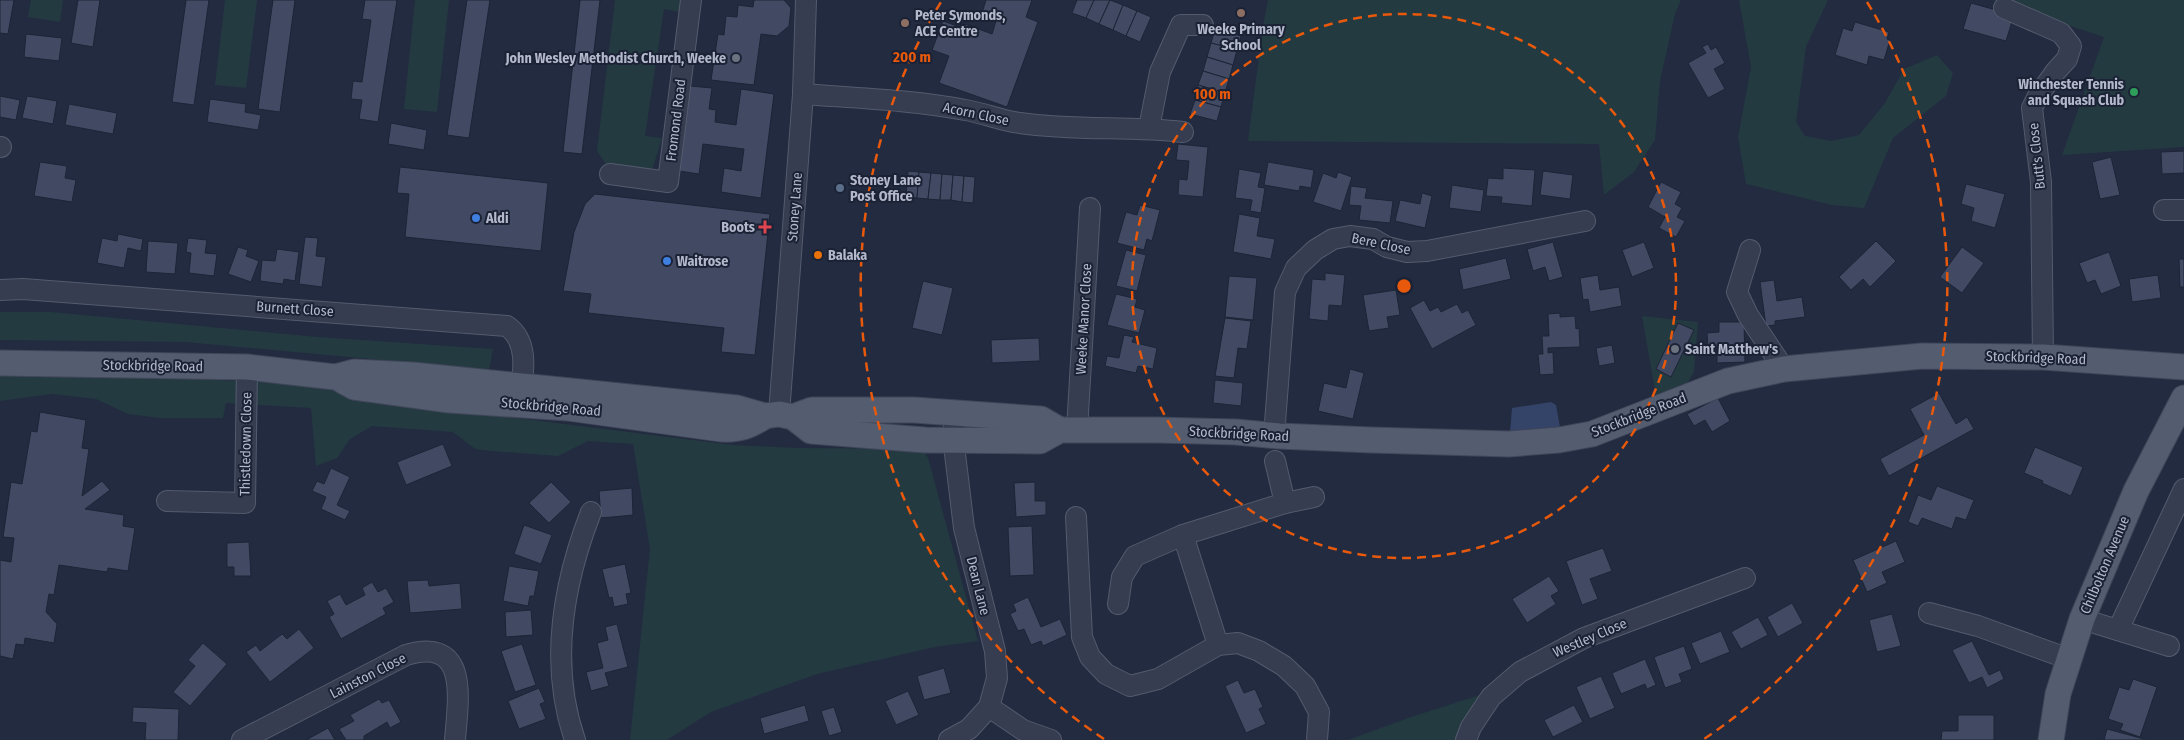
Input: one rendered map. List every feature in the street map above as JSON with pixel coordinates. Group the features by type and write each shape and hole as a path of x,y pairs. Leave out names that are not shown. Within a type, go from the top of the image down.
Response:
{"main road":[{"name":"Stockbridge Road","path":"779,416 811,431 954,441 1040,440 1068,430 1236,432 1274,436 1509,444 1559,440 1592,434 1728,381 1784,369 1922,356 2043,357 2184,367"},
{"name":"Stockbridge Road","path":"0,363 247,367 335,377 354,372 413,375 520,394 597,411 736,430 779,416 812,410 954,412 1041,419 1068,430"},
{"name":"Chilbolton Avenue","path":"2051,740 2058,694 2082,619 2136,491 2184,398"}],"street":[{"name":"Fromond Road","path":"610,174 668,182 691,0"},
{"name":"Stoney Lane","path":"779,416 803,94 806,0"},
{"name":"Butt's Close","path":"2004,8 2061,33 2071,46 2067,59 2038,96 2032,108 2041,182 2043,357"},
{"path":"1149,128 1160,72 1181,25 1203,25"},
{"name":"Acorn Close","path":"803,94 914,103 965,110 1019,123 1063,127 1149,128 1183,132"},
{"name":"Weeke Manor Close","path":"1068,430 1090,208"},
{"path":"2164,210 2184,210"},
{"name":"Bere Close","path":"1274,436 1285,292 1296,268 1315,250 1333,239 1350,236 1373,239 1387,247 1407,252 1427,251 1585,221"},
{"path":"1750,250 1737,292 1748,315 1784,369"},
{"name":"Burnett Close","path":"0,290 33,290 507,326 514,331 520,340 523,356 520,394"},
{"name":"Thistledown Close","path":"167,502 245,503 247,367"},
{"name":"Dean Lane","path":"949,740 968,729 989,707 997,678 995,651 964,528 954,441 954,412"},
{"path":"1275,461 1285,504"},
{"path":"2118,630 2184,489"},
{"path":"1118,604 1122,577 1135,556 1183,535 1314,497"},
{"path":"575,740 570,726 562,683 561,644 566,595 582,537 592,512"},
{"path":"1076,517 1082,637 1090,657 1106,674 1130,686 1158,679 1218,645 1238,644 1259,651 1284,666 1306,686 1319,712 1317,740"},
{"path":"1183,535 1218,645"},
{"name":"Westley Close","path":"1466,740 1471,727 1491,697 1520,672 1584,638 1745,578"},
{"path":"1929,613 1978,626 2069,659"},
{"path":"2082,619 2168,646"},
{"name":"Lainston Close","path":"242,740 406,655 424,650 442,655 451,662 456,672 459,695 455,740"},
{"path":"989,707 1023,730 1051,740"}],"shaded area":[{"path":"31,0 63,0 60,22 28,17"},
{"path":"225,0 257,0 246,88 215,85"},
{"path":"415,0 449,0 437,112 404,109"},
{"path":"615,0 681,0 680,12 664,9 645,136 662,138 653,167 649,171 608,167 597,151"},
{"path":"1268,0 1681,0 1675,14 1660,81 1655,140 1634,172 1604,195 1599,144 1248,141"},
{"path":"1739,0 1828,0 1806,47 1796,122 1805,136 1831,141 1859,135 1885,103 1904,69 1937,55 1953,73 1946,96 1893,138 1864,208 1832,205 1746,184 1738,137 1751,67"},
{"name":"Winchester Tennis and Squash Club","path":"1992,0 2184,0 2184,147 2062,155 2104,37"},
{"path":"0,312 51,312 318,337 493,349 489,370 186,342 0,340"},
{"path":"1642,316 1698,322 1694,372 1687,384 1656,396"},
{"path":"100,374 336,386 508,417 733,445 798,448 923,449 928,458 978,641 935,647 817,674 711,712 667,740 630,740 650,549 633,444 588,441 558,456 475,449 453,432 372,426 350,439 337,458 316,466 311,408 226,403 223,418 159,418 128,414 96,399 52,394 0,401 0,375"},
{"path":"1480,695 1462,723 1455,740 1348,740 1411,717"}],"water":[{"path":"1551,402 1556,405 1560,427 1524,434 1510,433 1512,408"}],"building":[{"path":"0,0 14,0 8,34 0,33"},
{"path":"78,0 100,0 93,47 71,43"},
{"path":"186,0 209,0 194,105 172,102"},
{"path":"273,0 295,0 280,112 258,109"},
{"path":"365,0 397,0 378,122 359,119 362,100 351,99 353,81 362,82 371,20 362,19"},
{"path":"467,0 490,0 469,138 447,135"},
{"path":"580,0 600,0 582,154 563,152"},
{"name":"John Wesley Methodist Church, Weeke","path":"754,0 784,0 791,8 789,26 777,36 761,34 754,85 711,80 718,34 724,35 726,16 737,17 738,5 753,7"},
{"path":"986,0 1032,0 1026,17 1038,22 1007,107 939,83 949,56 932,50 943,21 963,28 965,24 992,34 996,21 981,16"},
{"path":"1077,0 1094,0 1086,18 1072,13"},
{"path":"1094,0 1110,0 1099,24 1086,18"},
{"path":"1110,0 1123,5 1113,30 1099,24"},
{"path":"1971,3 2014,15 2006,41 1963,29"},
{"path":"1123,5 1137,11 1126,36 1113,30"},
{"path":"1137,11 1151,17 1140,42 1126,36"},
{"path":"1855,22 1889,32 1887,39 1890,40 1884,60 1869,56 1867,65 1835,55 1843,28 1852,31"},
{"path":"1215,29 1241,36 1237,50 1211,43"},
{"path":"26,34 62,38 59,61 24,57"},
{"path":"1211,43 1237,50 1233,65 1207,57"},
{"path":"1708,44 1711,50 1716,47 1725,63 1714,69 1725,89 1708,98 1688,63 1706,53 1702,47"},
{"path":"1207,57 1233,65 1229,79 1203,71"},
{"path":"1203,71 1229,79 1225,93 1198,85"},
{"path":"1198,85 1225,93 1221,107 1195,100"},
{"path":"690,86 712,88 709,109 716,110 715,122 736,125 741,89 774,94 761,198 721,192 724,168 741,171 744,149 703,144 699,174 679,171"},
{"path":"0,96 20,100 16,120 0,117"},
{"path":"27,96 57,101 53,124 22,118"},
{"path":"210,99 246,104 245,112 261,115 258,130 207,122"},
{"path":"1195,100 1221,107 1217,121 1190,114"},
{"path":"69,104 117,113 113,134 65,125"},
{"path":"391,123 427,130 424,150 388,144"},
{"path":"1178,144 1208,147 1203,197 1178,195 1179,179 1187,180 1189,161 1176,160"},
{"path":"2184,151 2184,173 2162,174 2161,152"},
{"path":"2111,157 2120,195 2100,199 2092,162"},
{"path":"40,162 67,166 65,178 76,180 72,202 34,196"},
{"path":"1268,162 1314,170 1311,188 1300,186 1299,191 1264,185"},
{"name":"Aldi","path":"400,167 548,183 541,251 405,237 409,194 397,193"},
{"path":"1503,168 1535,170 1532,206 1501,203 1502,197 1486,196 1488,178 1503,179"},
{"path":"1239,169 1261,173 1258,187 1265,188 1261,213 1250,211 1252,200 1235,198"},
{"path":"908,171 919,172 917,198 906,197"},
{"path":"1543,171 1573,175 1570,199 1540,195"},
{"path":"919,172 931,173 928,199 917,198"},
{"path":"1338,172 1352,177 1341,211 1313,202 1323,173 1336,178"},
{"path":"931,173 942,174 940,200 928,199"},
{"path":"942,174 953,175 951,200 940,200"},
{"path":"953,175 964,176 962,202 951,200"},
{"path":"964,176 975,177 973,203 962,202"},
{"path":"1661,182 1681,192 1675,204 1682,208 1677,217 1685,221 1676,237 1659,228 1665,217 1648,207"},
{"path":"1966,184 2005,194 1995,228 1971,221 1974,208 1961,204"},
{"path":"1452,185 1484,190 1481,212 1449,208"},
{"path":"1351,186 1367,188 1365,198 1393,201 1390,223 1359,220 1361,206 1349,205"},
{"path":"1422,193 1432,196 1425,228 1395,221 1400,200 1420,204"},
{"name":"Waitrose","path":"595,194 770,214 755,355 721,352 724,328 588,313 591,294 563,291 574,232 585,204"},
{"path":"1140,205 1160,210 1152,241 1147,239 1144,250 1117,243 1126,212 1137,215"},
{"path":"1239,214 1260,218 1257,236 1275,239 1271,259 1233,252"},
{"path":"118,234 143,239 141,251 128,248 124,268 97,263 102,238 117,241"},
{"path":"305,237 318,238 316,256 326,257 322,287 299,284"},
{"path":"188,238 207,240 205,253 217,254 214,276 189,273 191,253 186,252"},
{"path":"148,241 178,243 175,274 146,272"},
{"path":"1876,241 1896,261 1870,287 1863,279 1851,290 1839,277"},
{"path":"1553,242 1563,277 1549,281 1545,267 1533,271 1527,249"},
{"path":"1644,242 1654,268 1632,277 1622,250"},
{"path":"238,247 248,250 246,256 259,261 251,282 228,274"},
{"path":"1962,247 1984,263 1962,293 1940,277"},
{"path":"277,249 299,252 295,281 284,279 283,284 260,281 262,260 275,261"},
{"path":"1126,250 1146,255 1137,291 1116,286"},
{"path":"2109,252 2121,286 2101,294 2095,280 2087,283 2079,263"},
{"path":"1506,258 1511,279 1463,290 1459,269"},
{"path":"2179,259 2184,259 2184,287 2180,287"},
{"path":"1325,273 1345,275 1342,306 1329,305 1328,321 1309,319 1312,279 1325,280"},
{"path":"1598,275 1600,290 1619,287 1622,306 1590,312 1588,299 1583,300 1580,278"},
{"path":"2158,275 2161,298 2132,302 2129,279"},
{"path":"1229,276 1257,278 1253,320 1225,317"},
{"path":"1774,280 1777,301 1802,297 1805,317 1775,321 1775,325 1766,326 1760,282"},
{"path":"923,281 953,288 942,335 912,328"},
{"path":"1396,290 1400,315 1387,317 1389,328 1369,331 1363,295"},
{"path":"1116,294 1137,299 1135,307 1145,310 1139,333 1107,325"},
{"path":"1424,300 1430,311 1438,307 1441,312 1457,304 1462,313 1468,310 1476,325 1432,349 1410,308"},
{"path":"1560,313 1560,317 1575,316 1576,329 1579,328 1580,347 1548,348 1548,353 1553,352 1554,374 1540,375 1538,354 1543,354 1542,336 1549,336 1548,314"},
{"path":"1225,318 1251,321 1247,349 1238,348 1234,378 1215,376"},
{"path":"1719,322 1744,322 1745,362 1717,363 1717,348 1708,349 1707,333 1719,332"},
{"name":"Saint Matthew's","path":"1678,323 1694,330 1671,377 1656,369"},
{"path":"1124,335 1134,337 1132,342 1157,348 1153,369 1138,366 1136,373 1105,366 1107,356 1119,358"},
{"path":"1039,338 1040,361 992,363 991,340"},
{"path":"1612,345 1615,363 1599,366 1596,348"},
{"path":"1350,369 1364,373 1353,419 1318,411 1324,383 1346,388"},
{"path":"1215,380 1243,383 1241,406 1213,403"},
{"path":"1939,393 1956,424 1967,417 1974,429 1889,476 1880,459 1924,435 1910,409"},
{"path":"1718,398 1730,421 1712,432 1705,420 1694,426 1687,414"},
{"path":"40,412 86,420 82,448 89,449 82,496 102,481 110,490 85,509 124,515 123,526 135,528 128,571 108,568 107,572 59,565 54,595 49,594 46,612 57,624 54,643 25,638 24,645 16,644 13,659 0,656 0,560 11,562 14,538 3,537 11,482 22,484 31,431 37,432"},
{"path":"443,444 452,466 406,485 397,462"},
{"path":"2035,447 2083,467 2071,496 2024,473"},
{"path":"331,468 350,477 337,505 350,511 345,520 321,509 326,497 312,491 317,481 324,484"},
{"path":"551,482 571,502 549,523 529,503"},
{"path":"1035,482 1035,501 1046,501 1046,515 1016,517 1014,483"},
{"path":"1937,486 1974,500 1966,520 1956,517 1952,529 1922,518 1918,526 1908,522 1918,495 1931,500"},
{"path":"632,488 633,515 601,518 599,491"},
{"path":"524,525 552,535 541,564 514,554"},
{"path":"1032,526 1034,575 1010,576 1008,527"},
{"path":"1896,541 1905,562 1882,572 1887,583 1867,592 1853,560"},
{"path":"249,542 251,576 234,576 234,567 227,567 227,543"},
{"path":"1603,548 1612,571 1590,579 1598,599 1582,605 1566,561"},
{"path":"625,564 631,593 626,594 628,604 614,607 612,597 609,598 602,569"},
{"path":"509,566 539,571 534,596 530,596 528,606 503,601"},
{"path":"1549,576 1559,591 1551,596 1556,604 1527,623 1512,599"},
{"path":"428,580 429,586 460,583 462,609 410,613 407,581"},
{"path":"372,582 378,592 386,588 394,602 383,608 386,614 341,639 329,617 334,614 327,601 340,594 346,605 365,595 362,588"},
{"path":"1028,597 1041,627 1060,619 1067,635 1043,646 1041,641 1031,645 1024,629 1018,631 1010,614 1016,611 1013,604"},
{"path":"1792,603 1803,623 1778,637 1767,617"},
{"path":"531,610 533,635 506,637 505,612"},
{"path":"1892,614 1901,646 1877,652 1869,620"},
{"path":"1758,617 1768,635 1741,649 1731,632"},
{"path":"617,624 628,667 605,673 609,686 591,691 586,672 603,668 597,643 608,640 605,627"},
{"path":"299,629 314,648 270,682 246,652 256,645 260,651 282,634 287,639"},
{"path":"1721,631 1730,652 1700,664 1691,643"},
{"path":"1972,641 1989,675 2000,670 2004,679 1987,688 1982,677 1969,683 1952,650"},
{"path":"203,643 227,664 190,706 173,692 195,666 188,660"},
{"path":"522,644 536,685 515,692 501,651"},
{"path":"1684,646 1692,669 1679,674 1682,682 1665,688 1654,657"},
{"path":"1645,659 1656,685 1647,689 1645,684 1621,694 1612,673"},
{"path":"944,668 951,693 924,700 917,676"},
{"path":"1601,676 1615,708 1590,719 1576,687"},
{"path":"2133,679 2157,687 2140,737 2120,730 2123,724 2108,719 2119,687 2129,690"},
{"path":"1238,680 1244,693 1255,689 1263,707 1259,709 1266,724 1246,733 1225,686"},
{"path":"539,688 545,702 540,704 546,719 519,729 508,701"},
{"path":"908,691 919,715 896,725 885,701"},
{"path":"379,699 382,703 389,700 401,722 390,728 387,722 364,736 364,740 346,740 339,729 354,721 350,715"},
{"path":"805,705 809,721 764,734 760,718"},
{"path":"1574,705 1583,722 1553,737 1544,720"},
{"path":"133,707 179,709 178,740 145,740 146,723 132,722"},
{"path":"834,707 842,732 829,736 821,711"},
{"path":"1958,715 1994,715 1994,740 1941,740 1942,731 1958,731"},
{"path":"328,728 335,740 306,740"},
{"path":"2107,729 2144,739 2144,740 2104,740"}],"place":[{"name":"Weeke Primary School","path":"1241,13"},
{"name":"Peter Symonds, ACE Centre","path":"905,23"},
{"name":"John Wesley Methodist Church, Weeke","path":"736,58"},
{"name":"Winchester Tennis and Squash Club","path":"2134,92"},
{"name":"Stoney Lane Post Office","path":"840,188"},
{"name":"Aldi","path":"476,218"},
{"name":"Boots","path":"765,227"},
{"name":"Balaka","path":"818,255"},
{"name":"Waitrose","path":"667,261"},
{"name":"Saint Matthew's","path":"1675,349"}]}
